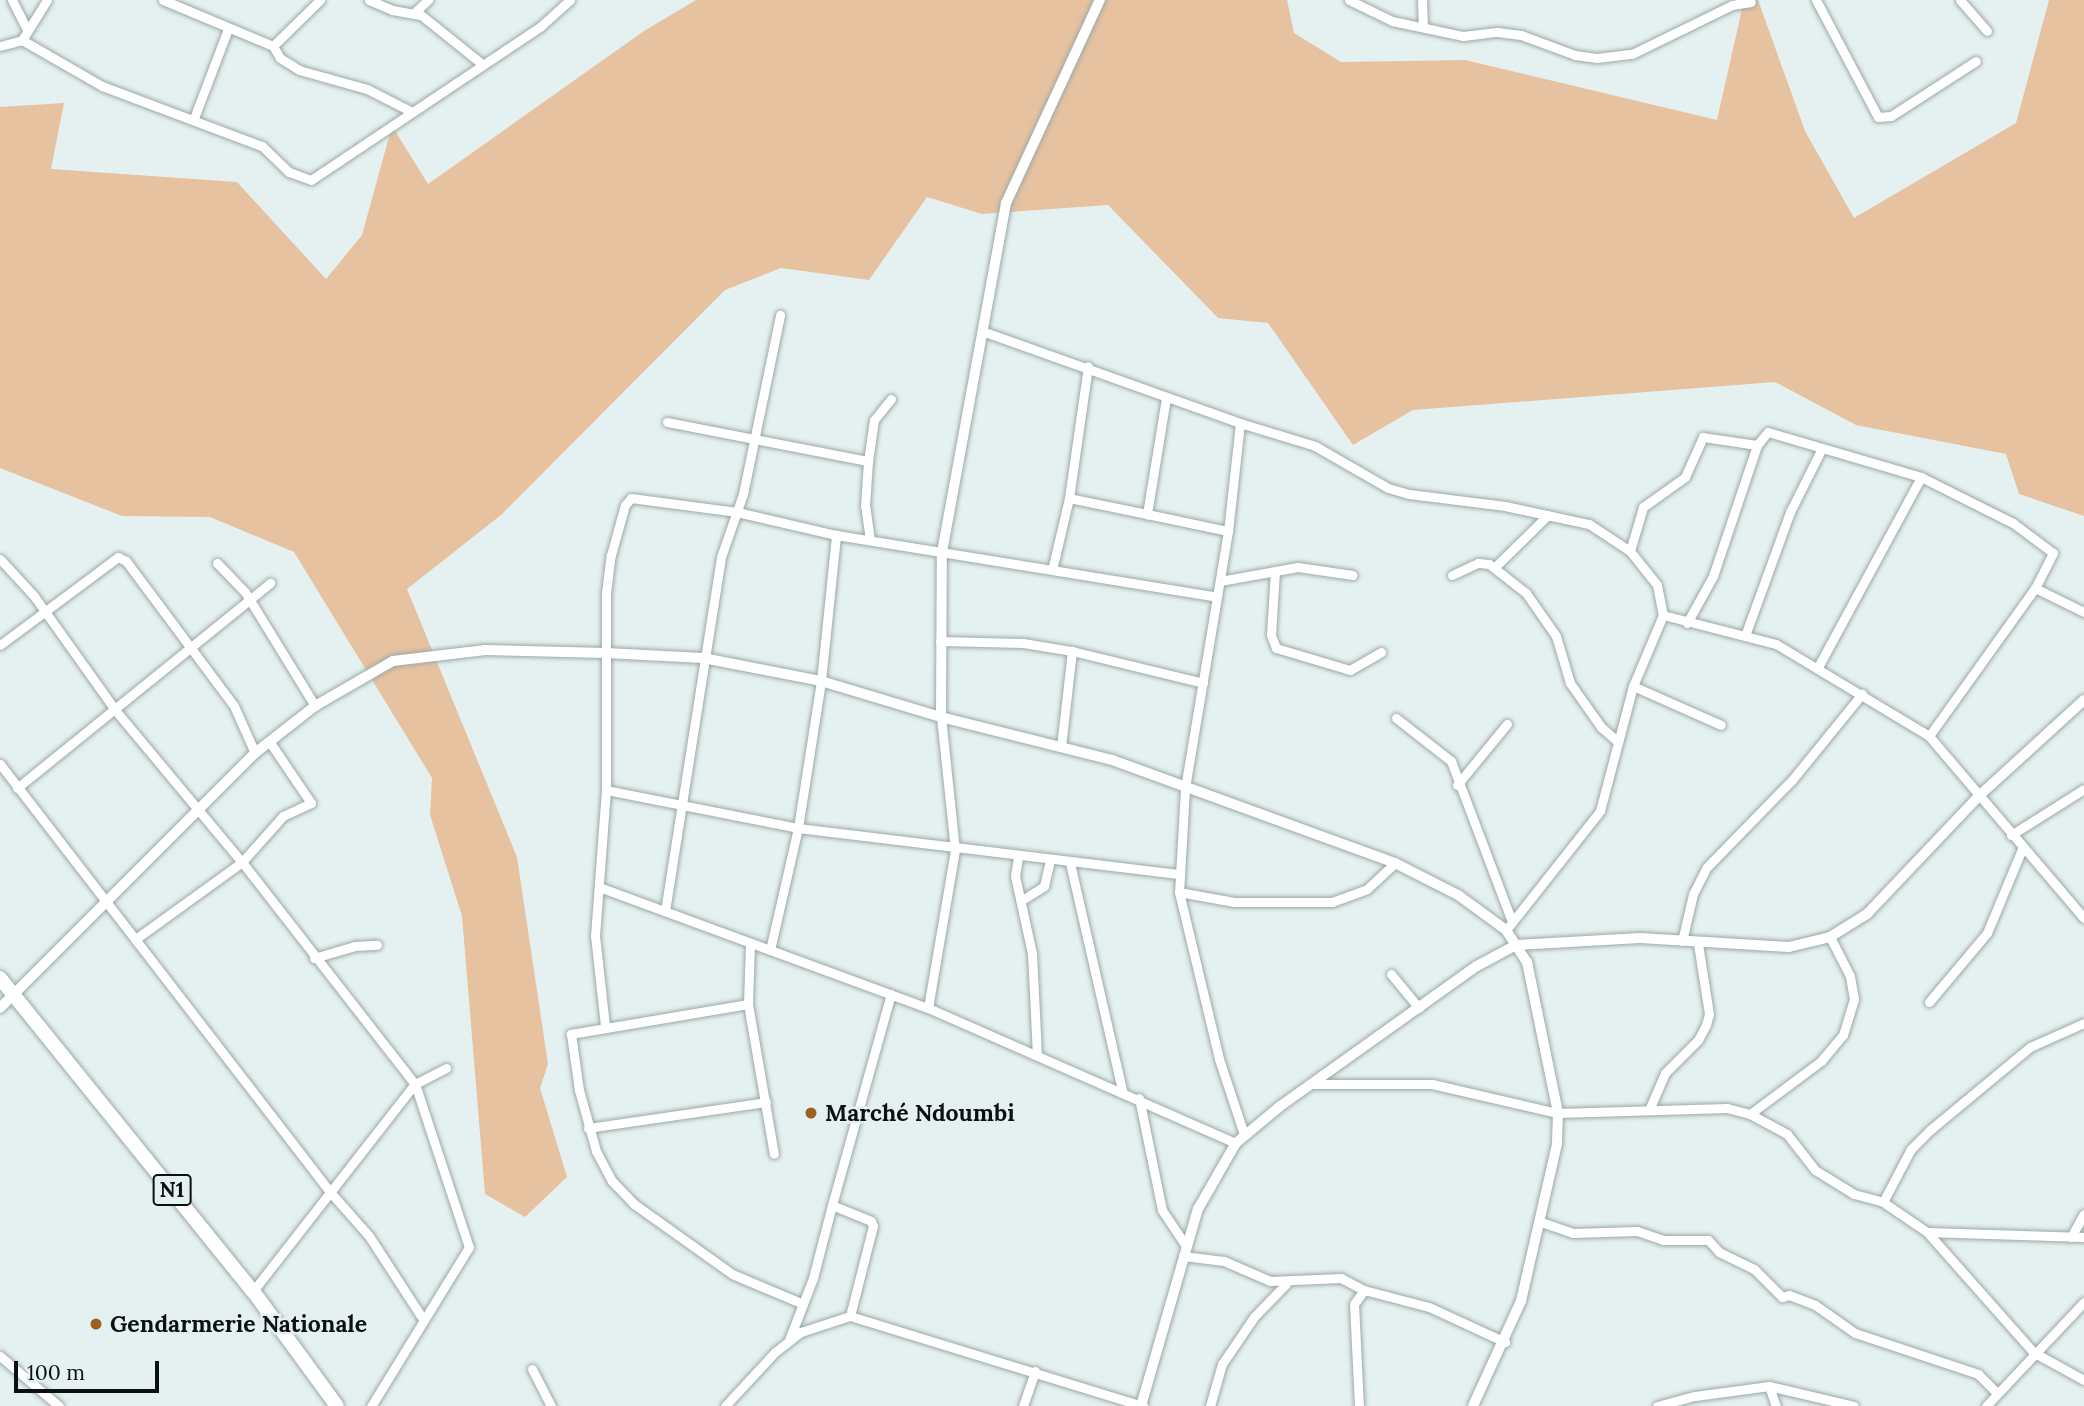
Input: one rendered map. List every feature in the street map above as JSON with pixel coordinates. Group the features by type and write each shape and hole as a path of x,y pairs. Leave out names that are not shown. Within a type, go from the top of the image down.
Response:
{"highway":[{"name":"N1","path":"0,978 253,1291 337,1406"}],"street":[{"path":"12,0 27,29"},
{"path":"22,40 47,0"},
{"path":"163,0 179,3 228,29 273,46 280,58 299,70 367,89 410,111"},
{"path":"273,46 320,0"},
{"path":"369,0 392,10 415,12 481,63"},
{"path":"415,12 428,0"},
{"path":"0,46 22,40 102,86 194,118 262,146 289,172 311,180 481,63 541,26 570,0"},
{"path":"928,1008 955,850 941,718 942,552 1012,183 1100,0"},
{"path":"1349,0 1392,21 1464,36 1511,34 1575,55 1615,57 1632,54 1732,5 1751,2"},
{"path":"1422,0 1423,26"},
{"path":"1816,0 1878,117 1892,116 1976,61"},
{"path":"1960,0 1987,31"},
{"path":"194,118 228,29"},
{"path":"665,911 684,806 703,658 721,557 737,512 755,440 780,315"},
{"path":"982,331 1088,366 1166,398 1315,446 1388,488 1409,494 1548,515 1589,524 1630,551 1657,585 1663,615 1633,686 1617,741 1610,787 1600,811 1509,926"},
{"path":"1052,570 1069,498 1088,366"},
{"path":"1147,514 1166,398"},
{"path":"870,540 865,506 867,461 874,420 891,399"},
{"path":"667,422 867,461"},
{"path":"1240,423 1228,531 1185,789 1179,892 1215,1047 1240,1138"},
{"path":"1687,623 1713,576 1762,435 1775,432 1821,450 1922,477 2012,523 2053,555 2035,587 1929,736"},
{"path":"1630,551 1643,507 1685,477 1703,437 1757,445"},
{"path":"1746,633 1790,512 1821,450"},
{"path":"1818,667 1888,531 1922,477"},
{"path":"606,1026 595,936 606,790 606,653 611,555 625,505 640,497 737,512 836,535 1217,597"},
{"path":"1069,498 1228,531"},
{"path":"1495,567 1548,515"},
{"path":"770,950 798,828 821,681 836,535"},
{"path":"0,645 118,557 125,561 244,721 255,753"},
{"path":"0,559 45,612 116,711 242,862 314,958 415,1084 468,1247 371,1406"},
{"path":"217,563 250,601 314,706"},
{"path":"1452,575 1479,563 1495,567 1526,593 1556,636 1570,683 1601,727 1617,741"},
{"path":"1220,581 1298,567 1352,575"},
{"path":"1275,571 1271,635 1276,648 1350,670 1381,652"},
{"path":"17,788 116,711 270,583"},
{"path":"2035,587 2084,612"},
{"path":"1663,615 1687,623 1746,633 1818,667 1929,736 2022,849 2084,918"},
{"path":"940,641 1023,643 1072,651 1203,683"},
{"path":"0,1008 107,902 197,807 255,753 314,706 371,670 417,654 485,650 703,658 821,681 941,718 1112,760 1185,789 1395,863 1458,895 1509,926"},
{"path":"1061,747 1072,651"},
{"path":"1633,686 1721,725"},
{"path":"1682,941 1693,894 1707,867 1792,780 1862,694"},
{"path":"725,1406 801,1332 850,1315 1141,1406 1184,1251 1211,1182 1240,1138 1312,1084 1485,961 1516,945 1640,938 1698,944 1789,947 1830,937 1867,914 1980,795 2084,700"},
{"path":"1396,718 1448,757 1516,945 1527,962 1558,1113 1557,1144 1521,1301 1505,1342 1473,1406"},
{"path":"1457,785 1507,724"},
{"path":"137,938 242,862 275,822 311,803 269,741"},
{"path":"0,765 137,938 331,1194 369,1236 422,1319"},
{"path":"2011,835 2084,789"},
{"path":"606,790 798,828 955,850 1180,874"},
{"path":"1928,1002 1987,933 2022,849"},
{"path":"1018,857 1015,876 1032,953 1037,1055"},
{"path":"1022,900 1044,886 1050,861"},
{"path":"1070,863 1122,1090"},
{"path":"1179,892 1248,902 1332,902 1367,888 1395,863"},
{"path":"599,887 928,1008 1240,1138"},
{"path":"1749,1114 1821,1061 1843,1035 1854,999 1850,976 1830,937"},
{"path":"750,944 748,1004 774,1154"},
{"path":"1649,1110 1665,1073 1698,1040 1706,1025 1709,1014 1698,944"},
{"path":"314,958 377,945"},
{"path":"1391,974 1419,1009"},
{"path":"788,1342 803,1304 891,994"},
{"path":"748,1004 571,1034 588,1128 612,1181 666,1230 732,1274 803,1304"},
{"path":"1883,1202 1912,1149 1930,1130 2030,1047 2084,1023"},
{"path":"253,1291 415,1084 446,1068"},
{"path":"1312,1084 1432,1084 1558,1113 1727,1108 1749,1114 1787,1134 1815,1170 1854,1194 1883,1202 1927,1232 2033,1352 2084,1380"},
{"path":"1139,1098 1162,1210 1184,1251 1224,1261 1286,1283 1341,1278 1364,1290 1429,1307 1505,1342"},
{"path":"588,1128 766,1102"},
{"path":"832,1205 871,1220 873,1226 850,1315"},
{"path":"2071,1237 2084,1214"},
{"path":"1541,1222 1573,1233 1637,1231 1662,1240 1709,1240 1719,1252 1754,1269 1782,1297 1789,1295 1815,1305 1854,1333 1978,1374 1997,1393"},
{"path":"1927,1232 2084,1237"},
{"path":"1210,1406 1222,1364 1254,1317 1286,1283"},
{"path":"1359,1406 1354,1304 1364,1290"},
{"path":"1986,1406 2033,1352 2084,1302"},
{"path":"0,1356 59,1406"},
{"path":"532,1369 551,1406"},
{"path":"1023,1406 1035,1371"},
{"path":"1657,1406 1695,1396 1769,1386 1854,1406"},
{"path":"1769,1386 1776,1406"}],"shaded area":[{"path":"696,0 1287,0 1294,33 1341,62 1465,60 1717,120 1744,0 1758,0 1805,131 1854,218 2016,123 2049,0 2084,0 2084,516 2019,494 2006,454 1856,425 1775,382 1413,410 1353,445 1268,323 1218,318 1108,205 982,214 927,197 869,280 781,268 725,290 501,515 407,589 517,857 548,1064 540,1088 567,1177 525,1217 485,1194 462,916 430,815 432,778 294,552 210,517 122,516 0,468 0,107 64,103 51,169 237,182 326,279 362,235 392,126 428,184 644,31"}],"place":[{"name":"Marché Ndoumbi","path":"811,1113"},
{"name":"Gendarmerie Nationale","path":"96,1324"}]}
